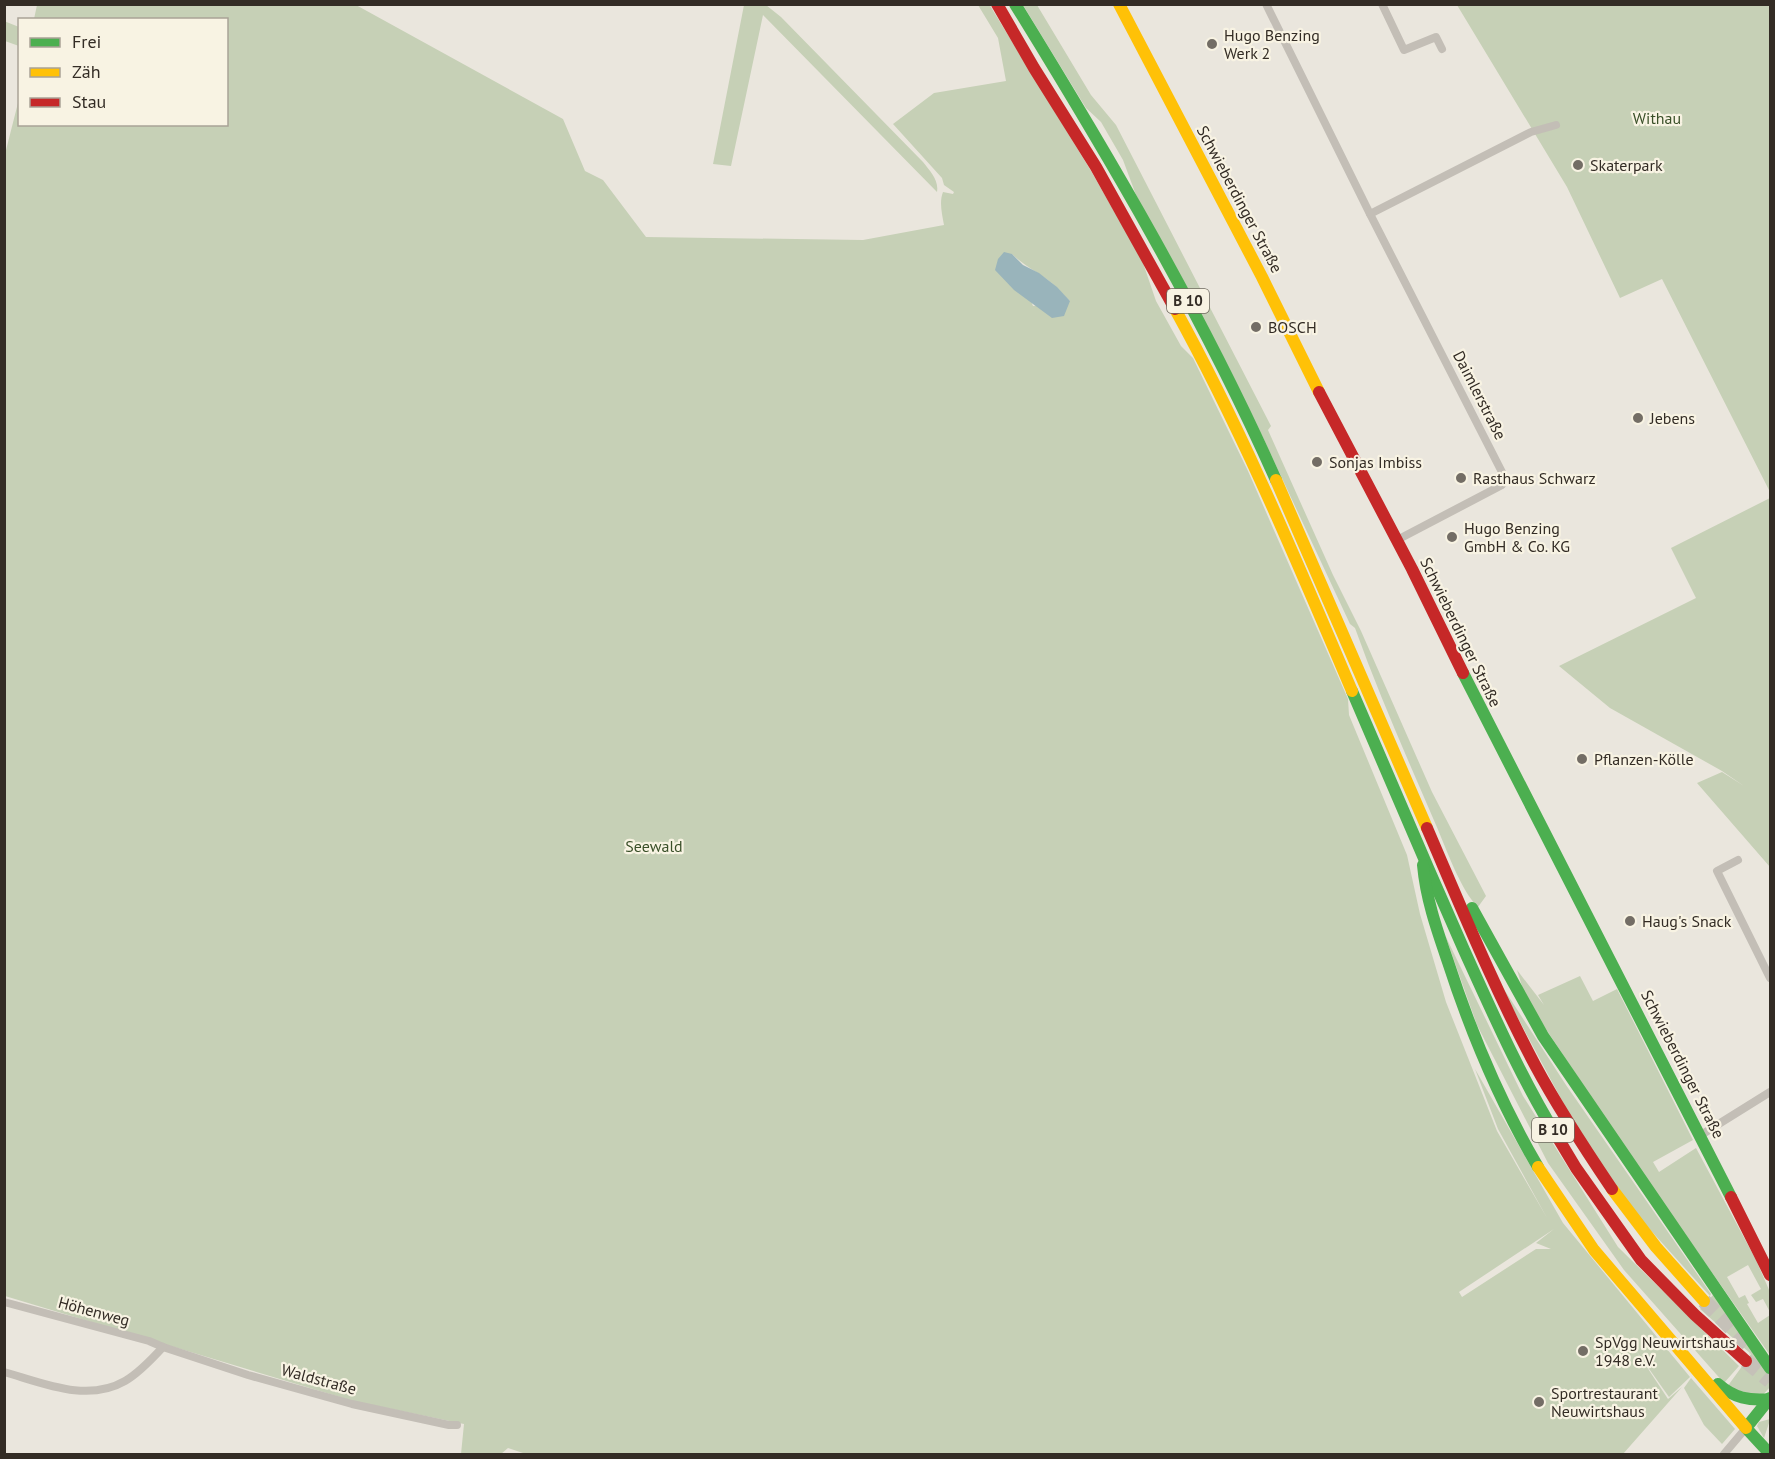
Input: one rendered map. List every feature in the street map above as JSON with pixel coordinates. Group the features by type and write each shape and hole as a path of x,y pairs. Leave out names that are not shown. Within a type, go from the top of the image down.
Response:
{"main road":[{"name":"B 10","path":"997,4 1034,68 1096,166 1204,361 1290,546 1422,856 1503,1036 1539,1107 1576,1168 1641,1260 1695,1315 1746,1361"},
{"name":"B 10","path":"1015,4 1130,195 1217,356 1268,458 1426,826 1536,1067 1595,1164 1638,1226 1672,1268 1704,1301"},
{"name":"Schwieberdinger Straße","path":"1119,4 1252,256 1308,371 1397,540 1470,688 1701,1135 1770,1275"},
{"name":"B 10","path":"1426,826 1442,847 1494,950 1543,1036 1626,1160 1766,1357 1770,1368"},
{"name":"B 10","path":"1422,856 1424,885 1456,986 1473,1033 1512,1121 1574,1223 1629,1293 1746,1428"},
{"name":"B 10","path":"1695,1368 1708,1372 1721,1387 1737,1398 1748,1401 1770,1399"},
{"path":"1770,1399 1746,1428 1770,1454"},
{"path":"1756,1417 1770,1415"}],"street":[{"name":"Daimlerstraße","path":"1266,4 1504,476 1502,485 1397,540"},
{"path":"1382,4 1404,50 1436,37 1442,49"},
{"path":"1370,214 1531,132 1556,125"},
{"path":"1738,860 1717,871 1770,978"},
{"path":"1701,1135 1770,1092"},
{"name":"Höhenweg","path":"4,1302 149,1341 176,1351"},
{"path":"4,1372 76,1392 102,1390 125,1381 147,1364 163,1347"},
{"name":"Waldstraße","path":"176,1351 248,1375 352,1404 457,1425"},
{"path":"1724,1455 1746,1428"}],"green space":[{"name":"Seewald","path":"989,4 1091,171 1142,260 1156,301 1181,346 1193,358 1248,471 1348,699 1349,715 1407,855 1420,914 1446,1002 1497,1131 1547,1218 1498,1129 1475,1069 1563,1223 1690,1377 1669,1397 1635,1349 1668,1399 1682,1387 1623,1454 526,1454 508,1448 501,1454 461,1454 464,1424 353,1401 5,1296 5,154 18,103 18,126 228,126 228,18 34,18 37,5 356,5 563,119 585,171 603,180 646,237 863,240 944,225 941,208 943,192 953,194 954,192 944,185 942,178 893,124 934,93 1006,81 998,38 978,5","holes":["1012,254 1051,282 1070,301 1033,306","1554,1229 1536,1243 1551,1249 1536,1249 1462,1297 1459,1292"]},
{"path":"744,5 766,5 781,17 923,162 935,180 937,192 763,15 731,166 713,164"},
{"path":"1023,5 1037,5 1091,95 1116,125 1271,426 1268,430 1432,792 1486,896 1478,907 1454,869 1355,628 1350,624 1259,429 1136,195 1123,160 1101,122 1086,108"},
{"name":"Withau","path":"1457,5 1770,5 1770,492 1662,279 1620,298 1567,187"},
{"path":"4,21 18,27 18,46 5,41"},
{"path":"1770,498 1770,867 1697,783 1722,772 1744,786 1722,771 1610,708 1559,666 1696,598 1671,548"},
{"path":"1445,935 1523,1096 1618,1247 1739,1366 1724,1383 1624,1270 1548,1163 1477,1025"},
{"path":"1517,970 1544,1005 1538,995 1580,976 1593,1001 1617,989 1693,1140 1653,1162 1659,1172 1696,1148 1756,1260 1770,1292 1770,1312 1763,1299 1756,1302 1751,1295 1761,1289 1748,1265 1727,1277 1739,1298 1745,1295 1749,1303 1747,1304 1758,1323 1770,1315 1770,1355 1637,1166 1526,999"},
{"path":"1496,977 1566,1085 1711,1294 1710,1296 1636,1214 1581,1136"},
{"path":"1713,1295 1767,1373 1770,1387 1761,1397 1727,1387 1751,1354 1700,1309"},
{"path":"1691,1378 1735,1429 1722,1444 1704,1425 1684,1388"},
{"path":"1770,1419 1764,1438 1757,1426 1759,1422"}],"water":[{"path":"1004,252 1012,254 1023,265 1039,273 1057,287 1070,301 1064,316 1052,318 1014,290 995,270 998,259"}],"tunnel":[{"path":"1704,1301 1754,1349"},
{"path":"1746,1361 1770,1381"}],"traffic: fast":[{"path":"1015,4 1120,179 1186,297 1276,480"},
{"path":"1463,673 1731,1197"},
{"path":"1352,691 1486,998 1520,1069 1558,1138"},
{"path":"1423,865 1432,914 1466,1015 1487,1067 1538,1167"},
{"path":"1472,908 1543,1036 1770,1368"},
{"path":"1718,1384 1742,1398 1770,1399"},
{"path":"1770,1398 1746,1428 1770,1454"}],"traffic: slow":[{"path":"1119,4 1262,277 1319,392"},
{"path":"1175,309 1224,402 1290,546 1352,691"},
{"path":"1276,480 1427,828"},
{"path":"1538,1167 1594,1250 1746,1428"},
{"path":"1612,1189 1656,1247 1704,1301"}],"traffic: jam":[{"path":"997,4 1096,167 1175,309"},
{"path":"1319,392 1412,569 1463,673"},
{"path":"1427,828 1478,947 1520,1036 1562,1113 1612,1189"},
{"path":"1558,1138 1576,1168 1641,1260 1695,1315 1746,1361"},
{"path":"1731,1197 1770,1275"}],"place":[{"name":"Hugo Benzing Werk 2","path":"1212,44"},
{"name":"Skaterpark","path":"1578,165"},
{"name":"BOSCH","path":"1256,327"},
{"name":"Jebens","path":"1638,418"},
{"name":"Sonjas Imbiss","path":"1317,462"},
{"name":"Rasthaus Schwarz","path":"1461,478"},
{"name":"Hugo Benzing GmbH & Co. KG","path":"1452,537"},
{"name":"Pflanzen-Kölle","path":"1582,759"},
{"name":"Haug's Snack","path":"1630,921"},
{"name":"SpVgg Neuwirtshaus 1948 e.V.","path":"1583,1351"},
{"name":"Sportrestaurant Neuwirtshaus","path":"1539,1402"}]}
